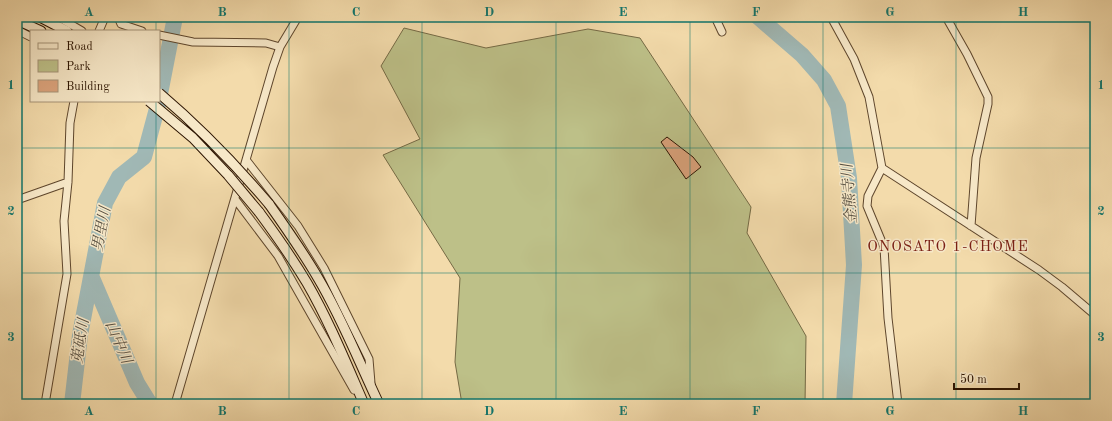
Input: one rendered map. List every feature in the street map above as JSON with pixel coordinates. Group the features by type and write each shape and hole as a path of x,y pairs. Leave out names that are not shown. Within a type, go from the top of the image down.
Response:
{"main road":[{"path":"40,17 65,30"},
{"path":"17,20 39,30"},
{"path":"160,94 197,126 238,168 269,204 319,279 341,321 379,404"},
{"path":"151,102 193,138 228,175 259,212 285,248 307,284 330,327 364,404"}],"street":[{"path":"58,17 80,30"},
{"path":"99,30 105,17"},
{"path":"118,17 121,24 139,30"},
{"path":"175,404 280,47 298,17"},
{"path":"715,17 722,32"},
{"path":"831,17 854,59 869,97 882,168 868,196 867,206 884,246 888,318 898,404"},
{"path":"946,17 967,54 988,97 988,104 976,158 971,226"},
{"path":"17,30 30,36"},
{"path":"160,35 193,42 266,43 280,47"},
{"path":"45,404 67,274 64,221 68,182 70,123 74,102"},
{"path":"246,161 298,226 324,268 369,359 372,389"},
{"path":"882,168 1062,287 1095,315"},
{"path":"17,200 68,182"},
{"path":"235,199 278,256 341,369 364,404"}],"green space":[{"path":"404,28 486,48 588,29 640,38 751,207 747,233 806,336 805,404 462,404 455,362 460,278 383,155 420,139 381,66"}],"building":[{"path":"667,137 693,157 701,167 686,179 661,142"}],"waterway":[{"name":"男里川","path":"160,94 175,17"},
{"name":"金熊寺川","path":"758,17 802,55 824,80 838,106 849,178 854,265 844,404"},
{"name":"男里川","path":"72,404 80,335 105,203 119,177 144,157 159,102"},
{"name":"山中川","path":"92,278 137,383 150,404"}],"district":[{"name":"ONOSATO 1-CHOME","path":"948,246"}],"water label":[{"name":"莵砥川","path":"80,341"}]}
